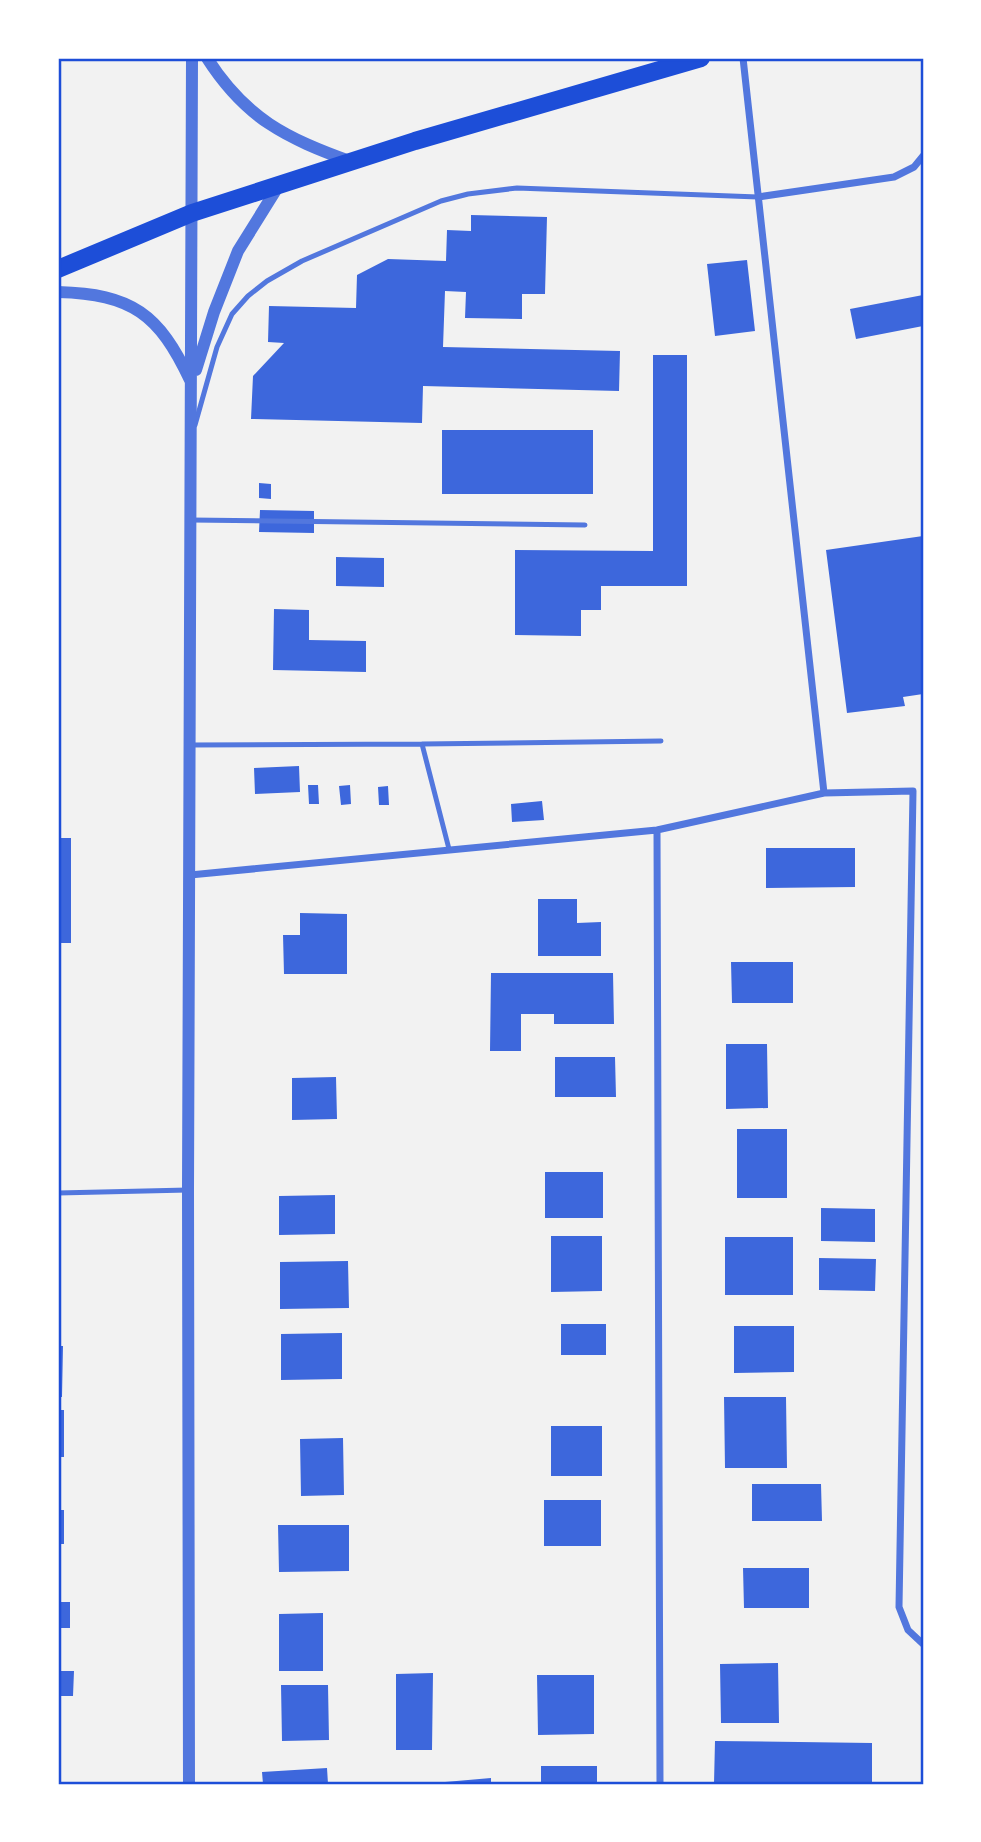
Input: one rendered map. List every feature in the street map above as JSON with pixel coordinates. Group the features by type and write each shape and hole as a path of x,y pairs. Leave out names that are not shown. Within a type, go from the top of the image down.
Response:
{"main road":[{"path":"58,269 192,213 352,162 701,58"}],"street":[{"path":"189,1784 192,58"},
{"path":"207,58 230,91 279,132 352,162"},
{"path":"743,58 824,793"},
{"path":"758,197 894,177 914,167 923,156"},
{"path":"192,383 214,312 238,251 279,185"},
{"path":"58,292 88,293 142,312 161,329 175,348 192,383"},
{"path":"190,875 657,830 824,793 913,792 899,1607 908,1630 923,1644"},
{"path":"657,830 660,1784"}],"lane":[{"path":"191,440 217,347 232,314 248,296 267,281 302,261 401,218 441,201 468,194 517,188 758,197"},
{"path":"191,520 584,525"},
{"path":"190,745 661,741"},
{"path":"422,744 449,849"},
{"path":"58,1193 188,1191"}],"building":[{"path":"471,215 547,217 545,294 522,294 522,319 465,318 466,292 445,291 443,347 620,351 619,391 423,386 422,423 251,419 253,376 284,343 268,342 269,306 356,308 357,275 388,259 446,261 447,230 471,231"},
{"path":"747,260 755,331 715,336 707,264"},
{"path":"923,295 923,326 856,339 850,309"},
{"path":"653,355 687,355 687,586 601,586 601,610 581,610 581,636 515,635 515,550 653,551"},
{"path":"442,430 593,430 593,494 442,494"},
{"path":"259,483 271,484 271,499 259,498"},
{"path":"260,510 314,511 314,533 259,532"},
{"path":"923,536 923,694 903,697 905,706 847,713 826,550"},
{"path":"336,557 384,558 384,587 336,586"},
{"path":"274,609 309,610 309,640 366,641 366,672 273,670"},
{"path":"299,766 300,792 255,794 254,768"},
{"path":"308,785 318,785 319,804 309,804"},
{"path":"350,785 351,804 341,805 339,786"},
{"path":"388,786 389,805 379,805 378,787"},
{"path":"542,801 544,820 512,822 511,804"},
{"path":"58,838 71,838 71,943 58,943"},
{"path":"766,848 855,848 855,887 766,888"},
{"path":"538,899 577,899 577,923 601,922 601,956 538,956"},
{"path":"300,913 347,914 347,974 284,974 283,935 300,935"},
{"path":"731,962 793,962 793,1003 732,1003"},
{"path":"491,973 613,973 614,1024 554,1024 554,1014 521,1014 521,1051 490,1051"},
{"path":"726,1044 767,1044 768,1108 726,1109"},
{"path":"555,1057 615,1057 616,1097 555,1097"},
{"path":"336,1077 337,1119 292,1120 292,1078"},
{"path":"737,1129 787,1129 787,1198 737,1198"},
{"path":"545,1172 603,1172 603,1218 545,1218"},
{"path":"335,1195 335,1234 279,1235 279,1196"},
{"path":"821,1208 875,1209 875,1242 821,1241"},
{"path":"551,1236 602,1236 602,1291 551,1292"},
{"path":"725,1237 793,1237 793,1295 725,1295"},
{"path":"819,1258 876,1259 875,1291 819,1290"},
{"path":"348,1261 349,1308 280,1309 280,1262"},
{"path":"561,1324 606,1324 606,1355 561,1355"},
{"path":"734,1326 794,1326 794,1372 734,1373"},
{"path":"342,1333 342,1379 281,1380 281,1334"},
{"path":"58,1346 63,1346 62,1397 58,1397"},
{"path":"724,1397 786,1397 787,1468 725,1468"},
{"path":"58,1410 64,1410 64,1457 58,1457"},
{"path":"551,1426 602,1426 602,1476 551,1476"},
{"path":"343,1438 344,1495 301,1496 300,1439"},
{"path":"752,1484 821,1484 822,1521 752,1521"},
{"path":"544,1500 601,1500 601,1546 544,1546"},
{"path":"58,1510 64,1510 64,1544 58,1544"},
{"path":"278,1525 349,1525 349,1571 279,1572"},
{"path":"743,1568 809,1568 809,1608 744,1608"},
{"path":"58,1602 70,1602 70,1628 58,1628"},
{"path":"323,1613 323,1671 279,1671 279,1614"},
{"path":"778,1663 779,1723 721,1723 720,1664"},
{"path":"58,1671 74,1671 73,1696 58,1696"},
{"path":"433,1673 432,1750 396,1750 396,1674"},
{"path":"537,1675 594,1675 594,1734 538,1735"},
{"path":"281,1685 328,1685 329,1740 282,1741"},
{"path":"715,1741 872,1743 872,1784 714,1784"},
{"path":"541,1766 597,1766 597,1784 541,1784"},
{"path":"327,1768 328,1784 263,1784 262,1772"},
{"path":"491,1778 491,1784 445,1784 445,1782"}]}
